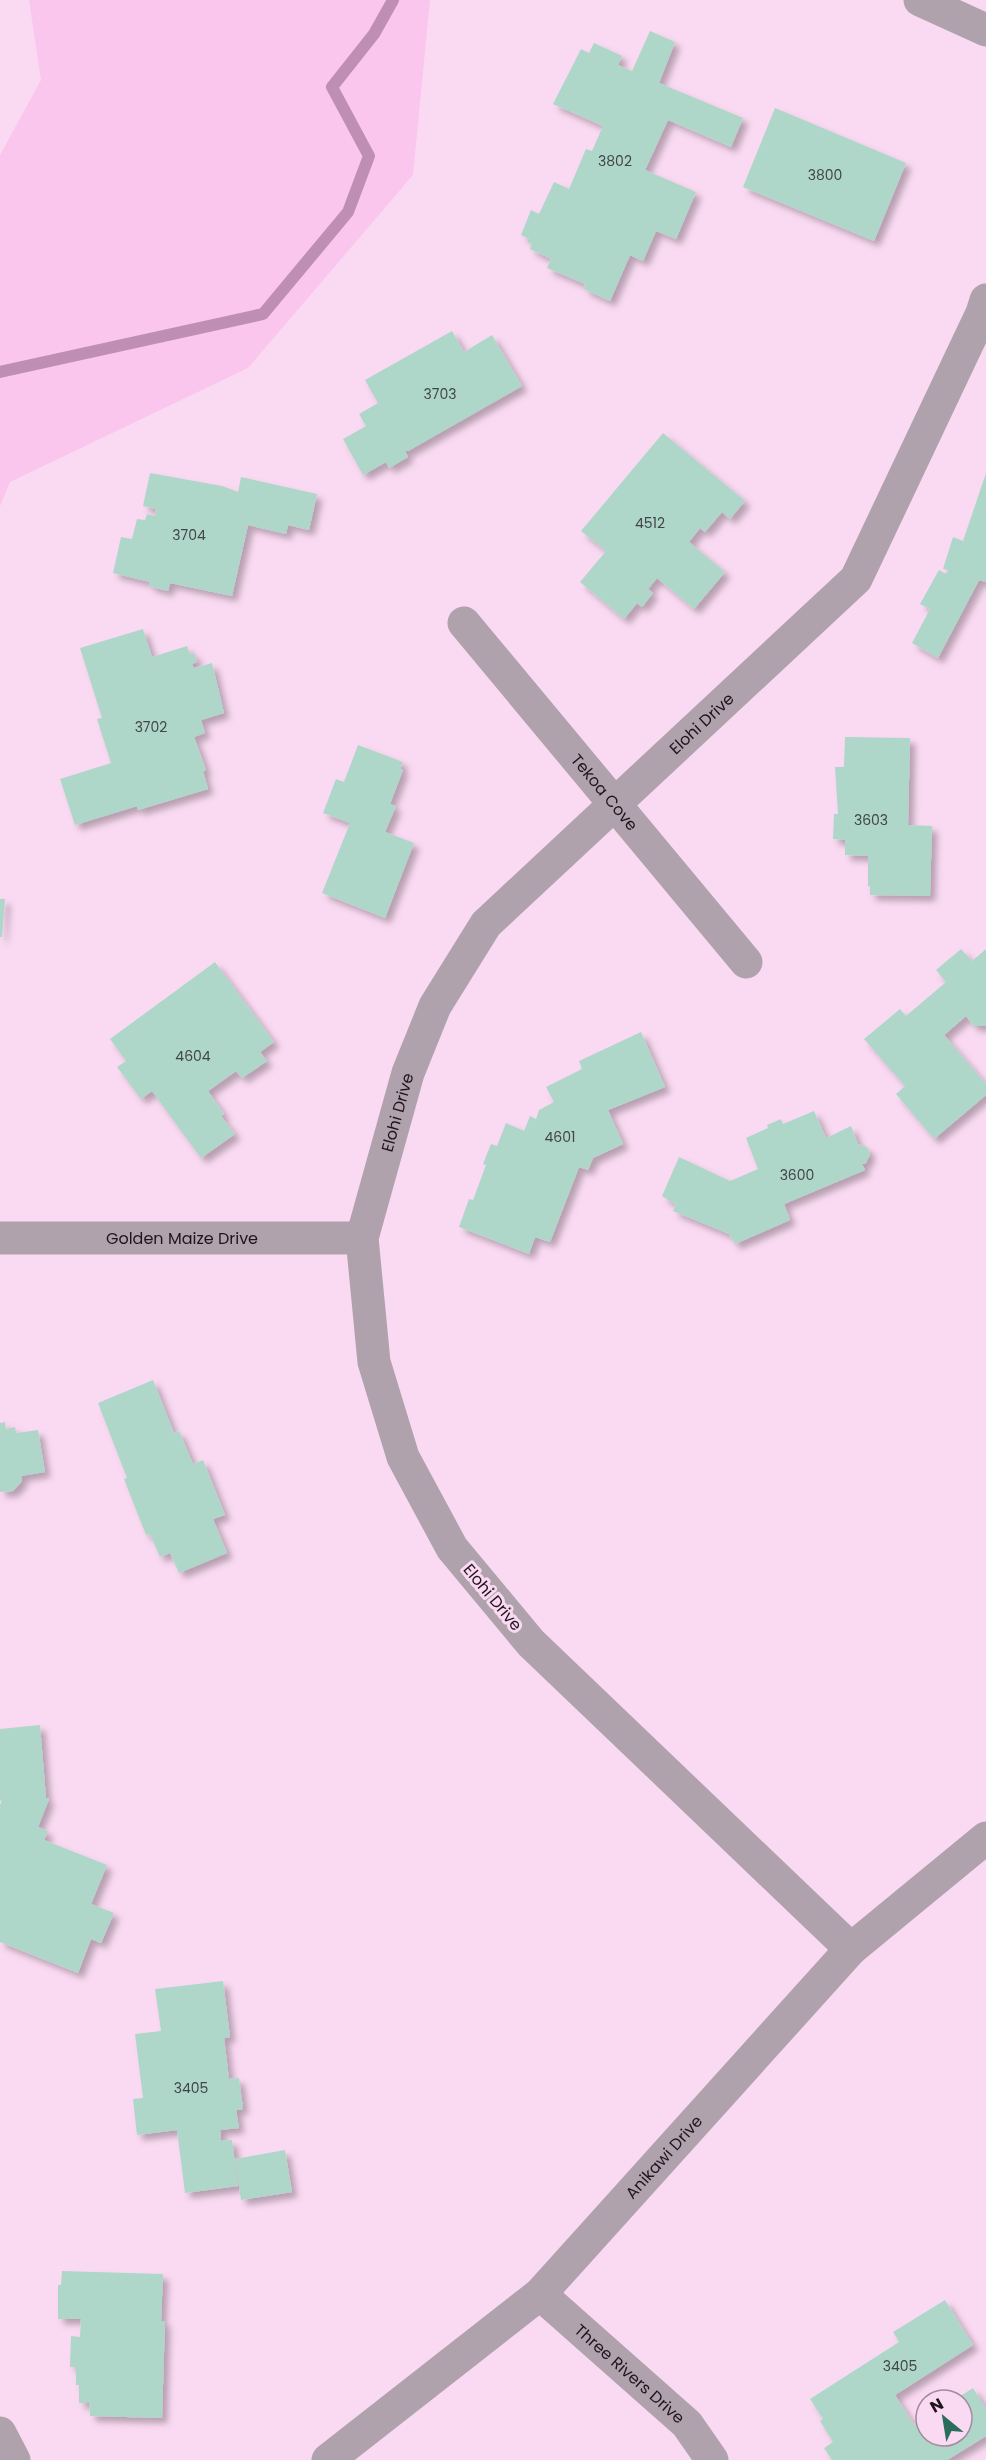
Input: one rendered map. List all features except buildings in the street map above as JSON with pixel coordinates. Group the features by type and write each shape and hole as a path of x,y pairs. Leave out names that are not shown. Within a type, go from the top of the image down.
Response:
{"street":[{"path":"920,0 986,30"},
{"name":"Elohi Drive","path":"851,1949 531,1643 453,1548 403,1457 375,1362 362,1239 408,1073 435,1006 486,924 856,579 985,309"},
{"name":"Tekoa Cove","path":"464,623 746,962"},
{"name":"Golden Maize Drive","path":"0,1238 362,1239"},
{"name":"Anikawi Drive","path":"328,2460 540,2294 851,1949 986,1838"},
{"name":"Three Rivers Drive","path":"540,2294 687,2424 712,2460"},
{"path":"0,2433 14,2460"}],"shaded area":[{"path":"29,0 430,0 413,175 248,368 10,482 0,506 0,155 41,80"}],"waterway":[{"path":"0,372 263,314 348,212 369,156 332,87 374,34 393,0"}]}
